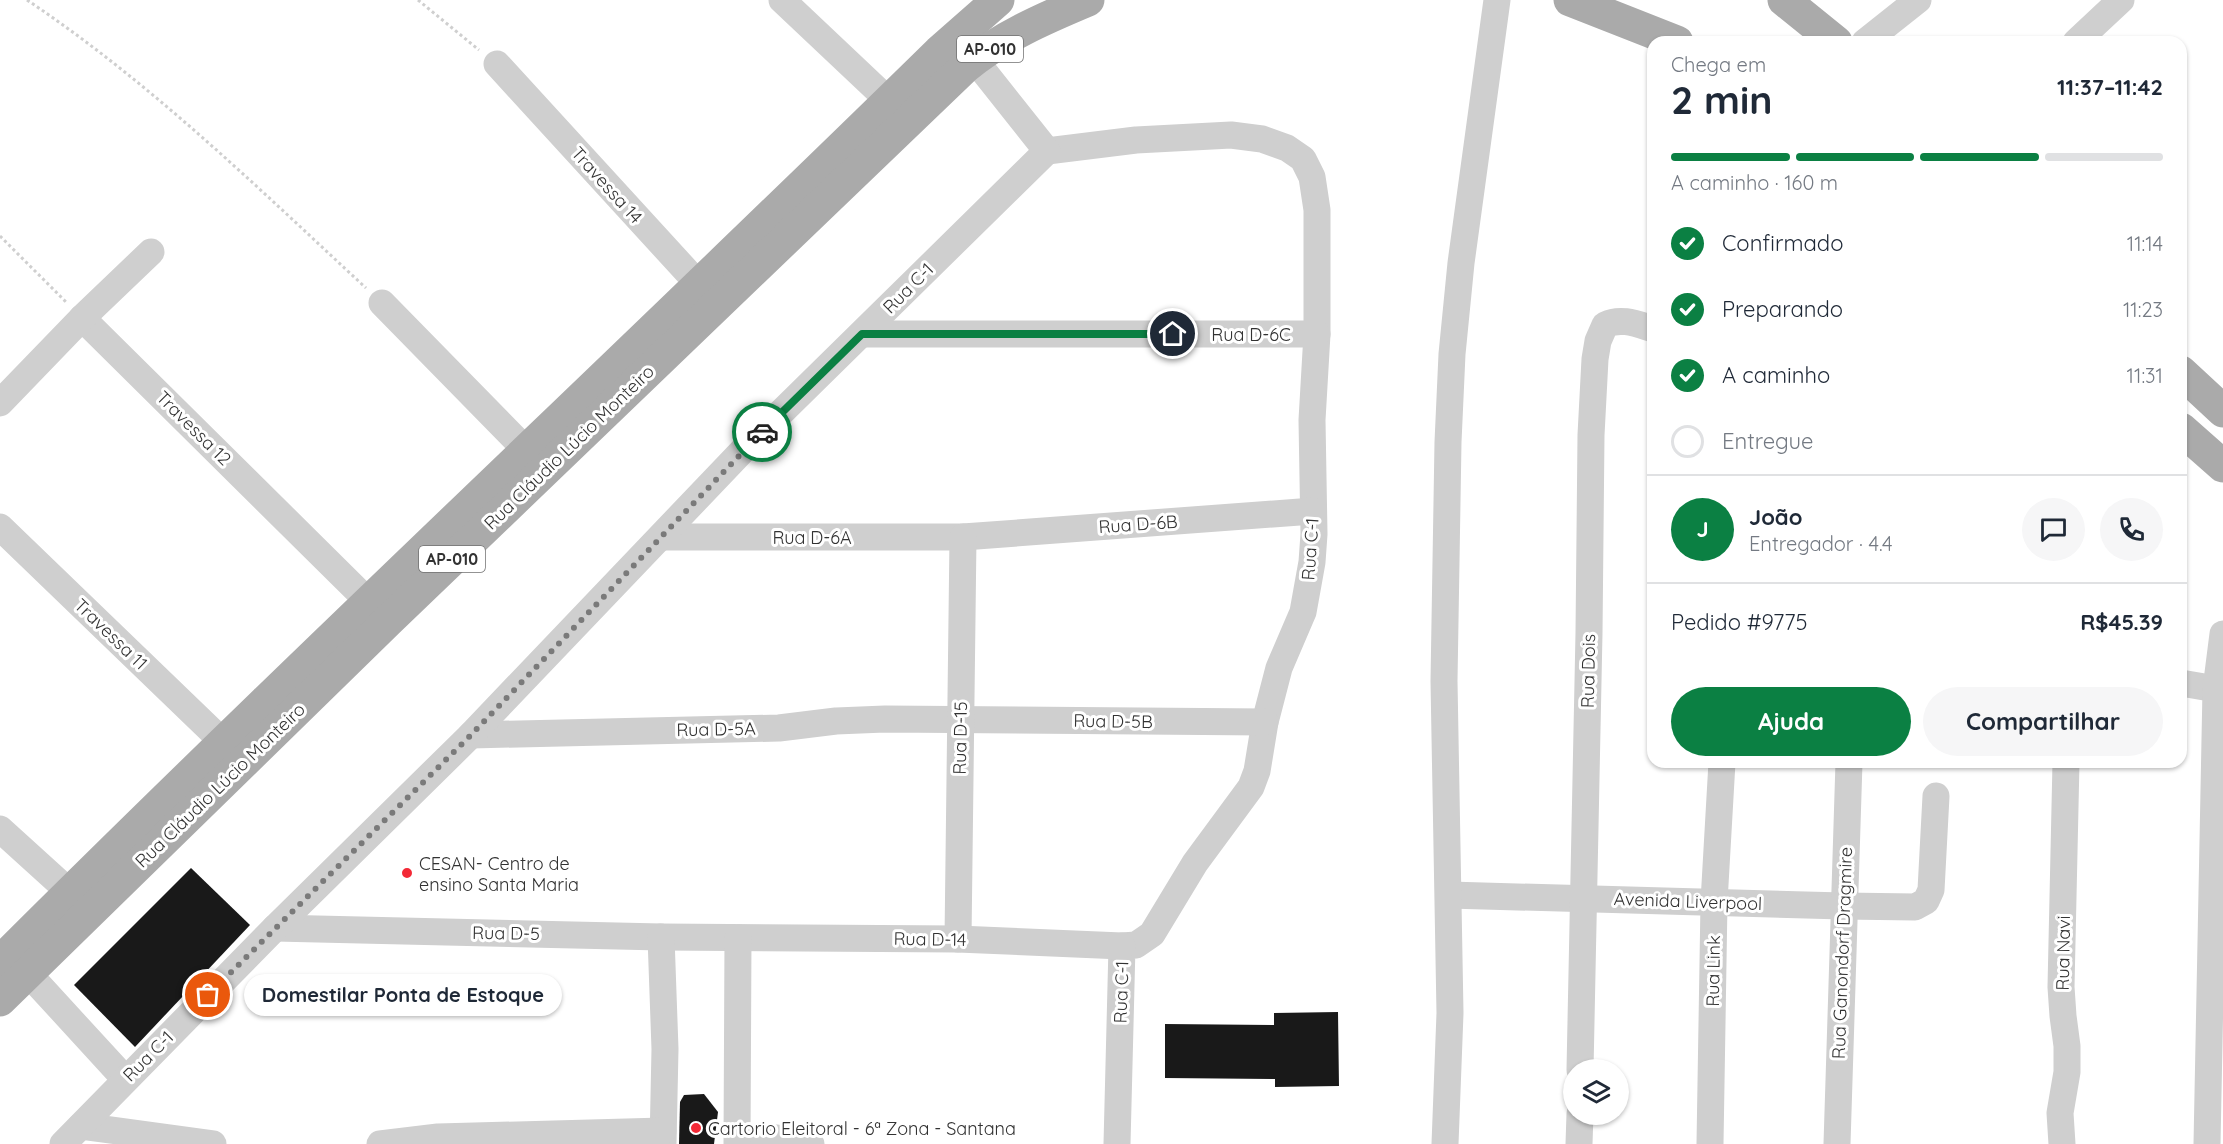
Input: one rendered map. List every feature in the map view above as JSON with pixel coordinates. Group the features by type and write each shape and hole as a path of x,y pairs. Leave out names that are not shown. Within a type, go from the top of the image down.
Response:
{"main road":[{"name":"AP-010","path":"898,112 965,48 998,0"},
{"name":"AP-010","path":"965,48 1088,0"},
{"path":"1570,0 1662,36"},
{"path":"1796,6 1829,36"},
{"name":"Rua Cláudio Lúcio Monteiro","path":"0,1000 12,963 81,902 379,611 898,112"},
{"name":"Rua Cláudio Lúcio Monteiro","path":"81,902 222,741 379,611 527,451 708,295"},
{"path":"2187,378 2223,411"},
{"path":"2187,434 2223,466"}],"street":[{"path":"782,0 898,112"},
{"path":"1445,1144 1450,1013 1444,681 1451,365 1461,263 1497,0"},
{"path":"1873,36 1918,0"},
{"path":"2082,36 2121,0"},
{"path":"965,48 1047,151"},
{"name":"Travessa 14","path":"497,64 708,295"},
{"name":"Rua C-1","path":"72,1135 124,1079 471,735 746,447 1047,151 1136,140 1231,135 1262,139 1295,152 1308,166 1315,192 1318,254 1317,334 1312,420 1313,550 1305,601 1281,662 1265,722 1257,771 1245,796 1196,863 1152,934 1136,945 1122,946 1117,1144"},
{"path":"0,403 82,318 151,252"},
{"path":"382,303 527,451"},
{"name":"Travessa 12","path":"82,318 379,611"},
{"name":"Rua Dois","path":"1580,1059 1590,633 1591,435 1595,359 1598,341 1605,325 1613,321 1630,322 1647,327"},
{"name":"Rua D-6C","path":"862,334 1317,334"},
{"name":"Rua D-6B","path":"963,537 1313,511"},
{"name":"Travessa 11","path":"0,527 222,741"},
{"name":"Rua D-6A","path":"662,537 963,537"},
{"name":"Rua D-15","path":"958,939 963,537"},
{"path":"2207,1144 2216,689 2223,634"},
{"path":"2187,684 2216,689"},
{"name":"Rua D-5B","path":"960,719 1265,722"},
{"name":"Rua D-5A","path":"471,735 779,728 857,720 960,719"},
{"name":"Rua Link","path":"1710,1144 1714,902 1722,768"},
{"name":"Rua Ganondorf Dragmire","path":"1837,1144 1849,768"},
{"name":"Rua Navi","path":"2062,1144 2060,1113 2067,1072 2067,1046 2062,1016 2061,987 2066,768"},
{"name":"Avenida Liverpool","path":"1449,894 1916,907 1926,901 1931,890 1936,796"},
{"path":"0,829 81,902"},
{"name":"Rua D-5","path":"275,928 738,938"},
{"path":"380,1144 438,1137 663,1137 665,1049 661,937"},
{"path":"738,938 738,1141 777,1138 812,1144"},
{"name":"Rua D-14","path":"738,938 958,939 1122,946"},
{"path":"12,963 124,1079"},
{"path":"1579,1144 1580,1125"},
{"path":"72,1135 213,1144"}],"path":[{"path":"27,0 146,87 222,154 382,303"},
{"path":"418,0 497,64"},
{"path":"0,236 82,318"}],"building":[{"path":"191,868 250,925 135,1047 74,985"},
{"path":"1338,1012 1339,1086 1275,1087 1275,1079 1165,1078 1165,1024 1274,1025 1274,1013"},
{"name":"Cartorio Eleitoral - 6ª Zona - Santana","path":"704,1094 718,1112 714,1144 679,1144 680,1102 684,1095"}],"way so far":[{"path":"208,995 471,735 762,432"}],"place":[{"name":"CESAN- Centro de ensino Santa Maria","path":"407,873"},
{"name":"Domestilar Ponta de Estoque","path":"208,995"},
{"name":"Cartorio Eleitoral - 6ª Zona - Santana","path":"696,1128"}],"route":[{"path":"762,432 862,334 1173,334"}]}
